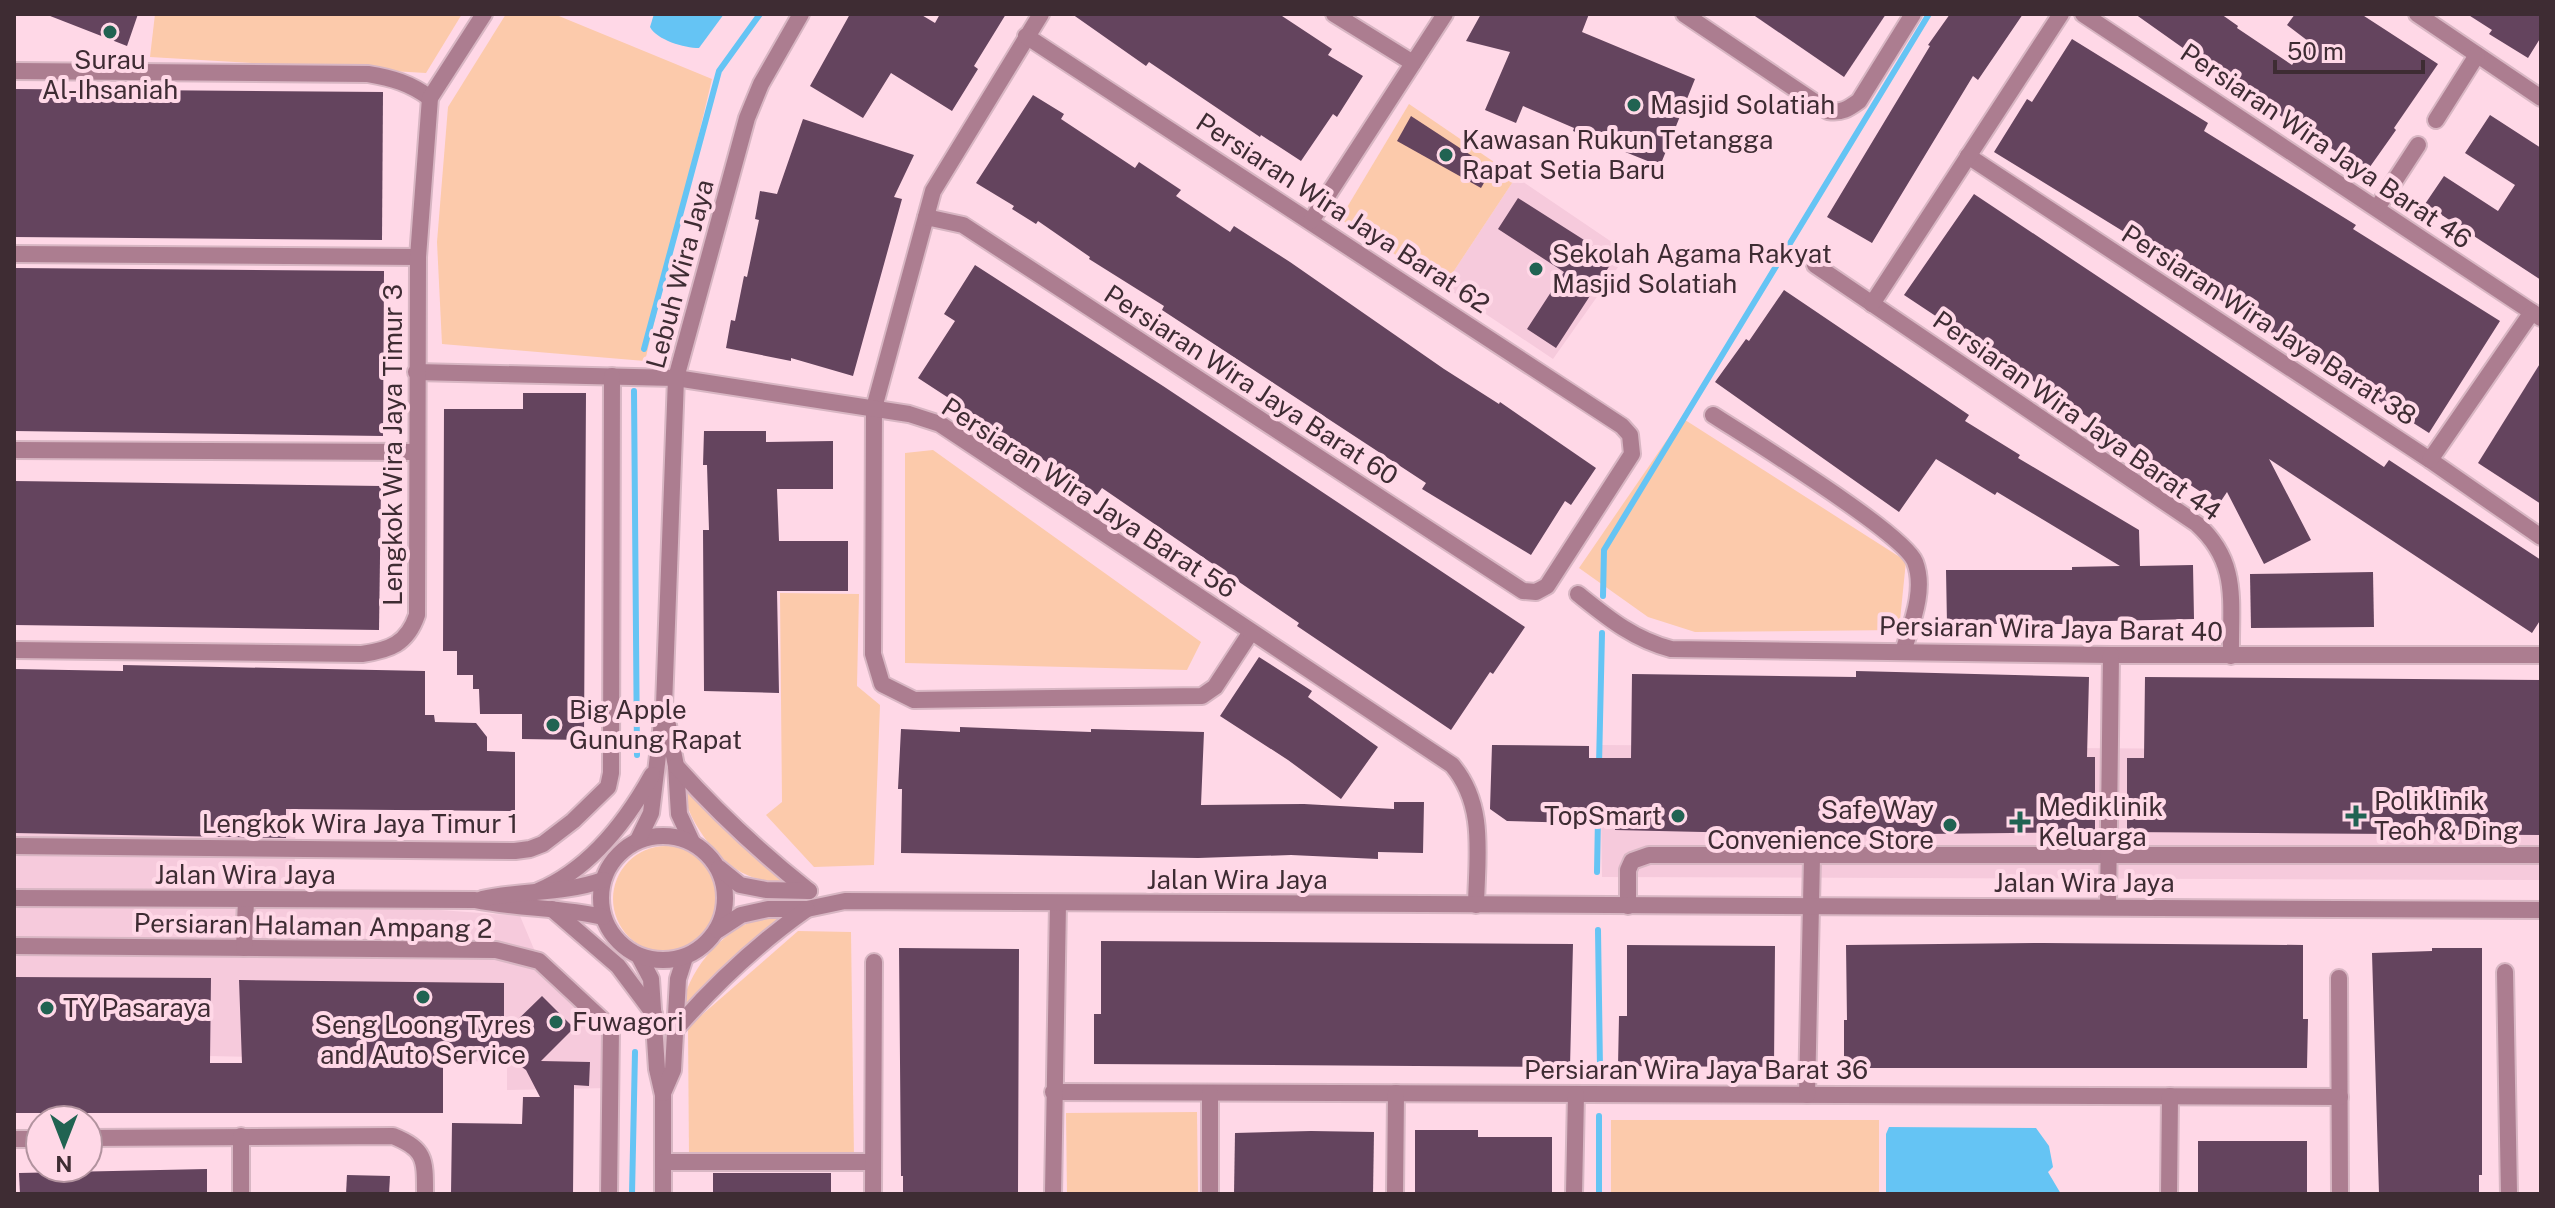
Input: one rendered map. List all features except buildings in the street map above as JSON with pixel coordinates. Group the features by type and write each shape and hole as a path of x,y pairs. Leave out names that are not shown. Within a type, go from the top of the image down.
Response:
{"street":[{"name":"Lengkok Wira Jaya Timur 3","path":"14,650 362,654 383,651 401,643 412,630 417,615 418,257 430,98 484,14"},
{"name":"Lebuh Wira Jaya","path":"638,840 651,813 664,706 676,378 747,118 761,84 801,14"},
{"path":"1041,14 933,191 874,408 873,654 882,684 914,700 1202,696 1215,687 1251,632"},
{"path":"1334,14 1413,63"},
{"path":"1311,221 1445,14"},
{"path":"1684,14 1828,111 1837,112 1847,110 1859,101 1913,14"},
{"path":"1872,304 2061,14"},
{"name":"Persiaran Wira Jaya Barat 46","path":"2083,14 2537,315"},
{"path":"2417,14 2541,98"},
{"name":"Persiaran Wira Jaya Barat 62","path":"1026,36 1622,426 1630,435"},
{"path":"2436,120 2477,55"},
{"path":"14,71 368,74 414,86 430,98"},
{"path":"2377,208 2418,145"},
{"name":"Persiaran Wira Jaya Barat 38","path":"1968,156 2430,460 2541,537"},
{"name":"Persiaran Wira Jaya Barat 60","path":"926,217 963,225 1523,591 1536,592 1547,586 1632,454 1630,435"},
{"path":"14,254 418,257"},
{"name":"Persiaran Wira Jaya Barat 44","path":"1815,265 2197,524 2214,540 2225,560 2229,580 2231,656"},
{"path":"2430,460 2537,315"},
{"name":"Persiaran Wira Jaya Barat 56","path":"416,372 676,378 909,414 940,424 1452,765 1465,780 1473,799 1476,819 1476,905"},
{"name":"Lengkok Wira Jaya Timur 1","path":"14,846 515,851 543,844 573,821 608,787 611,773 612,376"},
{"path":"1713,415 1822,486 1902,544 1915,561 1918,582 1917,603 1903,652"},
{"path":"14,450 416,452"},
{"name":"Persiaran Wira Jaya Barat 40","path":"1578,594 1625,632 1671,649 2231,656 2541,655"},
{"path":"2108,907 2111,655"},
{"name":"Lebuh Wira Jaya","path":"664,706 676,766 679,814 692,842"},
{"path":"676,766 749,841 809,891"},
{"path":"538,891 559,882 588,860 633,809 655,770"},
{"path":"665,836 692,842 707,853 718,867 725,884 726,902 718,930 709,941 685,957 656,960 639,956 623,946 611,933 603,917 600,899 603,880 616,857 638,840 665,836"},
{"name":"Jalan Wira Jaya","path":"1628,906 1628,870 1632,861 1649,855 2541,855"},
{"path":"1807,1095 1812,857"},
{"name":"Jalan Wira Jaya","path":"718,867 740,885 766,890 809,891 845,901"},
{"name":"Jalan Wira Jaya","path":"14,898 475,900 503,894 579,888 603,880"},
{"path":"244,948 246,900"},
{"name":"Jalan Wira Jaya","path":"475,900 503,906 577,911 603,917"},
{"name":"Jalan Wira Jaya","path":"718,930 741,915 768,909 807,909 845,901 2541,910"},
{"path":"1053,1194 1058,903"},
{"path":"552,909 618,966 654,1014"},
{"path":"675,1030 708,993 765,939 807,909"},
{"name":"Persiaran Halaman Ampang 2","path":"14,946 496,950 539,961 611,1028 609,1194"},
{"path":"639,956 651,979 657,1069 663,1095 663,1194"},
{"path":"663,1095 673,1070 678,979 685,957"},
{"path":"873,1194 874,962"},
{"path":"2505,972 2509,1194"},
{"path":"2339,978 2340,1194"},
{"name":"Persiaran Wira Jaya Barat 36","path":"1053,1092 2340,1097"},
{"path":"1210,1093 1210,1194"},
{"path":"1395,1194 1396,1093"},
{"path":"1574,1194 1576,1094"},
{"path":"2169,1194 2170,1096"},
{"path":"241,1136 241,1194"},
{"path":"104,1138 393,1136 412,1143 421,1154 425,1194"},
{"path":"663,1162 873,1162"}],"shaded area":[{"path":"155,14 462,14 426,73 150,57"},
{"path":"506,14 554,14 712,79 645,361 442,344 437,242 448,107"},
{"path":"1409,104 1516,177 1444,286 1340,219"},
{"name":"Sekolah Agama Rakyat Masjid Solatiah","path":"1516,177 1628,253 1553,359 1444,286"},
{"path":"1682,418 1906,561 1899,630 1695,632 1648,617 1579,568"},
{"path":"933,450 1201,642 1187,670 905,663 905,453"},
{"path":"780,593 859,594 857,686 880,705 874,865 814,867 766,815 782,802"},
{"path":"1600,745 2541,751 2541,880 1602,877"},
{"path":"14,748 297,753 294,899 520,916 539,961 611,1028 609,1088 507,1090 507,1062 14,1052"},
{"path":"683,784 791,884 752,877 724,860 695,823"},
{"path":"666,846 686,850 704,861 715,879 719,899 715,919 704,937 686,948 666,952 646,948 628,937 617,919 613,899 617,879 628,861 646,850"},
{"path":"782,917 683,1008 690,982 716,945 751,922"},
{"path":"798,931 851,932 854,1158 689,1158 688,1027"},
{"path":"1197,1112 1198,1194 1067,1194 1066,1113"},
{"path":"1611,1120 1879,1120 1879,1194 1611,1194"}],"water":[{"path":"654,14 724,14 699,48 679,45 658,36 650,27"},
{"path":"1889,1127 2036,1128 2049,1146 2053,1167 2048,1172 2061,1194 1886,1194 1886,1134"}],"waterway":[{"path":"644,349 719,71 760,14"},
{"path":"1603,596 1604,550 1929,14"},
{"path":"634,391 637,755"},
{"path":"1599,765 1602,633"},
{"path":"1597,872 1598,817"},
{"path":"1598,930 1600,1069"},
{"path":"632,1194 635,1052"},
{"path":"1599,1116 1599,1194"}],"place":[{"name":"Surau Al-Ihsaniah","path":"110,32"},
{"name":"Masjid Solatiah","path":"1634,105"},
{"name":"Kawasan Rukun Tetangga Rapat Setia Baru","path":"1446,155"},
{"name":"Sekolah Agama Rakyat Masjid Solatiah","path":"1536,269"},
{"name":"Big Apple Gunung Rapat","path":"553,725"},
{"name":"TopSmart","path":"1678,816"},
{"name":"Poliklinik Teoh & Ding","path":"2356,816"},
{"name":"Mediklinik Keluarga","path":"2020,822"},
{"name":"Safe Way Convenience Store","path":"1950,825"},
{"name":"Seng Loong Tyres and Auto Service","path":"423,997"},
{"name":"TY Pasaraya","path":"47,1008"},
{"name":"Fuwagori","path":"556,1022"}]}
